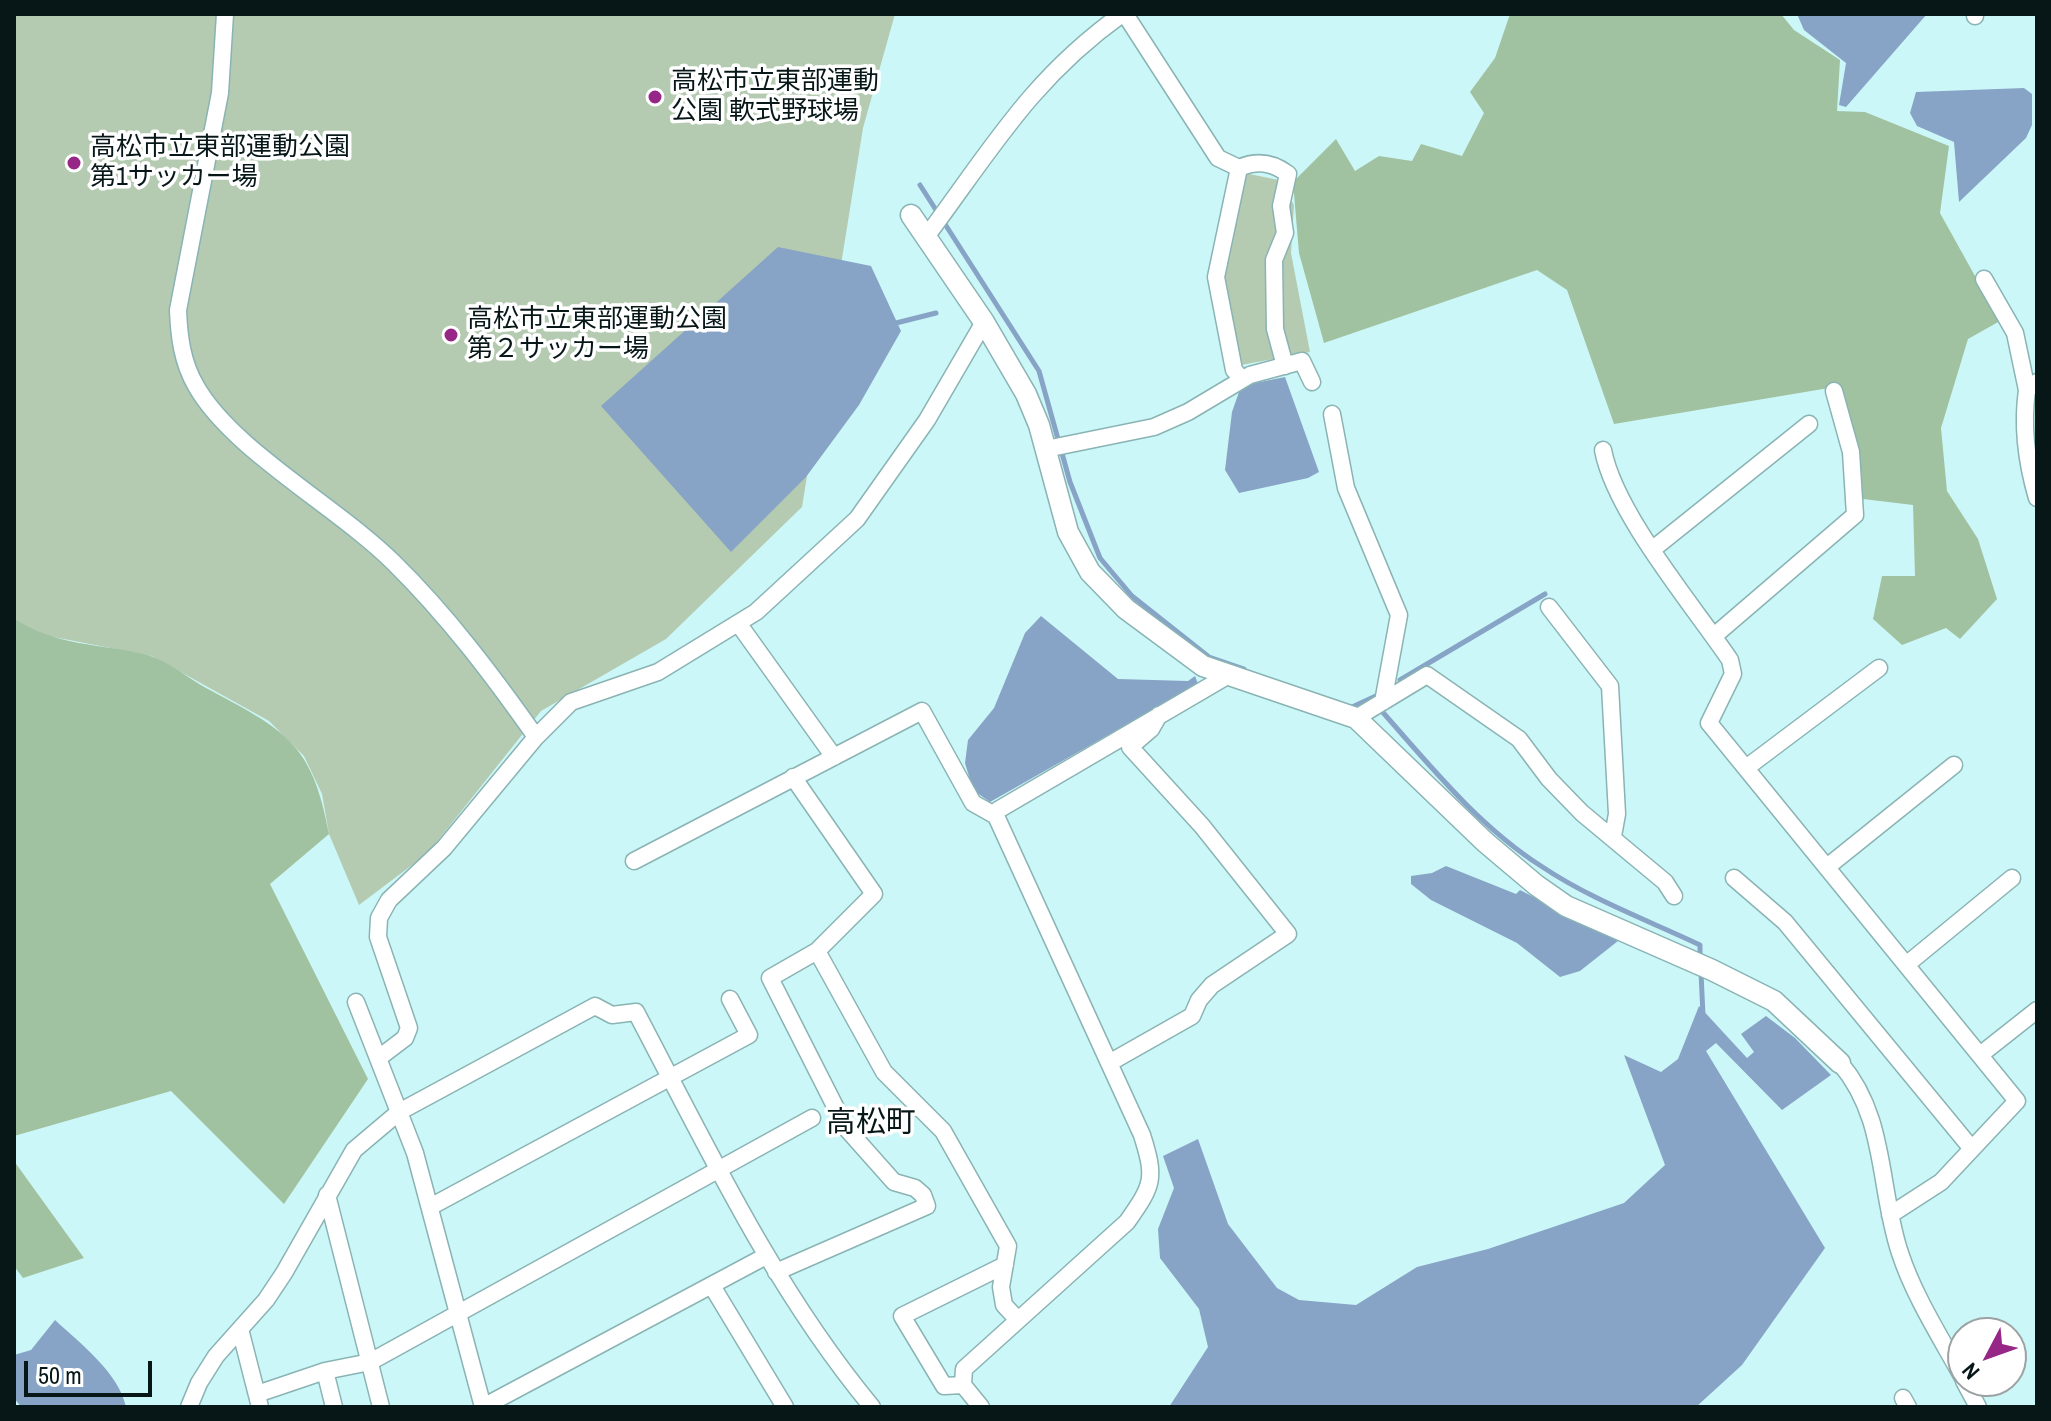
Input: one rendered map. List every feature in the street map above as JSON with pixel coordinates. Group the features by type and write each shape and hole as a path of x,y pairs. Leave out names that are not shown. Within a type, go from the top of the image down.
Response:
{"street":[{"path":"225,14 220,93 178,310 182,349 194,384 225,425 348,521 411,579 536,737"},
{"path":"926,237 1010,119 1041,82 1123,14 1218,158 1239,168 1251,163 1266,163 1288,174 1281,206 1285,233 1274,260 1275,329 1285,366"},
{"path":"1239,168 1216,277 1234,370 1242,379"},
{"path":"911,215 984,322 1026,394 1046,449 1068,532 1090,572 1126,609 1203,666 1356,718 1485,842 1536,885 1566,906 1712,970 1774,1001 1840,1063 1864,1097 1876,1131 1890,1215 1912,1281 1947,1348"},
{"path":"1984,279 2015,333 2032,386 2029,471 2037,498"},
{"path":"380,1057 405,1038 409,1028 378,937 379,918 389,900 480,809 536,737 571,702 658,672 738,623 791,581 857,519 927,420 984,322"},
{"path":"1046,449 1154,427 1242,379 1302,361 1312,382"},
{"path":"1714,636 1855,515 1851,452 1834,391"},
{"path":"1332,414 1346,488 1399,615 1383,702"},
{"path":"1653,549 1809,424"},
{"path":"1603,450 1623,505 1730,660 1733,674 1709,723 2017,1101 1941,1182 1890,1215"},
{"path":"1549,607 1610,686 1617,814 1613,836"},
{"path":"738,623 834,757"},
{"path":"1746,768 1879,668"},
{"path":"1356,718 1427,675 1519,739 1574,805 1665,882 1674,896"},
{"path":"996,816 998,810 1227,676"},
{"path":"634,861 922,711 973,803 996,816 1142,1135 1153,1169 1146,1195 1127,1222 964,1369 963,1385 981,1407"},
{"path":"1109,1063 1192,1016 1199,1000 1212,985 1288,934 1202,826 1130,747 1151,729 1159,715"},
{"path":"1827,867 1954,765"},
{"path":"776,1272 927,1206 923,1195 915,1188 894,1182 846,1128 770,978 817,951 874,894 793,777"},
{"path":"1734,878 1785,922 1972,1149"},
{"path":"1906,965 2012,878"},
{"path":"817,951 884,1072 943,1131 1008,1246 1001,1287 1004,1305 1018,1320"},
{"path":"430,1207 749,1035 730,999"},
{"path":"356,1002 415,1153 483,1407 766,1256"},
{"path":"189,1407 216,1356 278,1282 354,1150 399,1112 595,1006 612,1015 636,1012 766,1256 872,1407"},
{"path":"1980,1055 2037,1010"},
{"path":"240,1329 259,1400 325,1371 370,1362 812,1118"},
{"path":"327,1195 381,1407"},
{"path":"963,1385 944,1386 902,1316 1005,1265"},
{"path":"712,1286 785,1407"},
{"path":"325,1371 334,1407"}],"green space":[{"path":"14,14 895,14 863,128 802,507 666,639 541,711 428,853 359,905 329,834 322,794 304,756 269,721 152,656 38,634 14,618"},
{"path":"1510,14 1781,14 1794,30 1840,60 1837,111 1865,112 1949,146 1940,213 2000,321 1968,339 1941,428 1947,491 1978,539 1997,599 1960,639 1946,628 1902,645 1873,619 1882,576 1915,576 1913,505 1863,499 1858,457 1841,386 1614,424 1567,290 1537,270 1324,343 1299,253 1293,182 1336,139 1355,171 1379,156 1412,161 1421,144 1462,156 1484,113 1470,92 1495,58"},
{"path":"1244,173 1279,180 1294,205 1291,253 1310,352 1236,366 1221,280"},
{"path":"14,618 62,639 148,655 163,661 275,728 303,758 314,778 329,834 270,884 368,1079 284,1204 171,1091 14,1136"},
{"path":"14,1161 84,1258 23,1278 14,1266"}],"water":[{"path":"1797,14 1927,14 1846,107 1839,105 1846,63 1804,30"},
{"path":"2024,88 2032,94 2032,125 2026,138 1959,202 1954,142 1917,126 1910,113 1916,92"},
{"path":"778,247 871,266 901,331 859,405 806,477 731,552 601,406"},
{"path":"1285,377 1319,472 1308,478 1239,493 1225,470 1232,412 1239,392 1250,384"},
{"path":"1041,616 1118,679 1188,681 1195,676 1198,684 990,802 973,790 965,763 968,740 994,708 1025,633"},
{"path":"1446,866 1516,894 1520,890 1618,941 1580,971 1560,977 1517,943 1431,900 1411,884 1411,876 1432,873"},
{"path":"1699,1006 1747,1058 1754,1052 1741,1034 1766,1016 1795,1038 1831,1075 1782,1110 1716,1043 1706,1051 1825,1248 1742,1365 1696,1407 1169,1407 1208,1347 1199,1309 1160,1258 1158,1229 1174,1188 1163,1156 1198,1139 1228,1224 1277,1288 1299,1300 1356,1305 1417,1267 1488,1249 1624,1203 1665,1165 1624,1055 1661,1072 1678,1059"},
{"path":"55,1320 107,1371 122,1394 126,1407 21,1407 14,1398 14,1355 31,1350"}],"waterway":[{"path":"920,185 1039,371 1070,482 1100,558 1132,596 1209,657 1244,669"},
{"path":"892,324 936,313"},
{"path":"1400,680 1545,594"},
{"path":"1350,708 1378,695"},
{"path":"1371,699 1472,810 1517,849 1579,889 1700,945 1700,959"},
{"path":"1701,973 1703,1015"}],"place":[{"name":"高松市立東部運動 公園 軟式野球場","path":"655,97"},
{"name":"高松市立東部運動公園 第1サッカー場","path":"74,163"},
{"name":"高松市立東部運動公園 第２サッカー場","path":"451,335"}],"district":[{"name":"高松町","path":"871,1124"}]}
